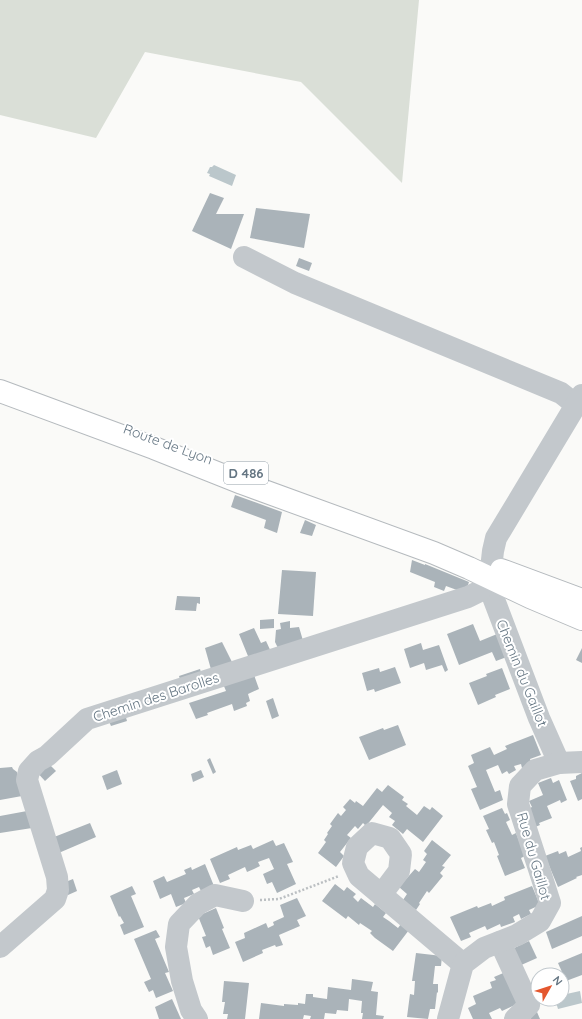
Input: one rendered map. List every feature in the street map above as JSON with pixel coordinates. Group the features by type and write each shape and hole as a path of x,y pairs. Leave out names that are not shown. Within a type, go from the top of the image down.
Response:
{"main road":[{"name":"Route de Lyon","path":"0,381 299,493 494,576"},
{"name":"Route de Lyon","path":"0,391 154,448 242,483 494,576"},
{"name":"D 486","path":"494,576 530,597 579,614"}],"street":[{"path":"244,258 295,283 579,400"},
{"name":"Chemin du Gaillot","path":"559,763 539,718 493,598 493,551 496,538 579,400"},
{"name":"Chemin des Barolles","path":"0,947 55,899 58,890 57,877 27,780 28,771 38,761 47,756 87,719 468,597 480,591 494,576"},
{"name":"Rue du Gaillot","path":"464,964 484,948 517,935 540,921 550,904 518,804 520,786 536,770 559,763 582,762"},
{"path":"381,895 399,871 401,854 390,838 372,833 357,847 353,863 359,876 381,895 464,964 448,1019"},
{"path":"197,1019 191,1010 182,981 176,947 179,924 198,904 215,895 243,901"},
{"path":"500,942 529,1005 514,1019"}],"path":[{"path":"243,901 279,899 356,869"}],"shaded area":[{"path":"0,0 419,0 402,183 301,82 145,52 96,138 0,115"},
{"path":"214,165 236,175 232,186 209,176 210,174 207,173 210,167"},
{"path":"580,991 582,1003 570,1006 570,993"}],"building":[{"path":"210,193 224,198 216,214 244,214 231,249 192,231"},
{"path":"256,208 310,214 304,248 250,238"},
{"path":"299,258 312,263 309,271 296,266"},
{"path":"235,495 282,512 277,533 264,528 266,520 231,507"},
{"path":"305,520 316,525 312,536 300,533"},
{"path":"412,560 469,582 465,593 446,586 444,591 434,587 435,582 410,572"},
{"path":"282,570 316,572 313,616 278,614"},
{"path":"177,596 200,597 200,604 197,603 196,611 175,610"},
{"path":"274,619 274,628 260,629 260,620"},
{"path":"290,621 290,628 299,627 304,644 280,652 275,642 276,630 281,629 280,623"},
{"path":"473,624 480,641 502,632 512,655 496,661 492,652 459,665 447,634"},
{"path":"254,628 261,643 266,641 272,654 250,661 239,634"},
{"path":"222,642 234,666 212,673 205,648"},
{"path":"421,643 423,650 439,645 448,670 445,672 442,665 426,670 424,663 410,668 404,649"},
{"path":"582,648 582,663 576,660"},
{"path":"395,667 401,683 375,692 374,689 367,691 362,673 379,668 380,672"},
{"path":"502,668 510,689 495,695 496,697 478,705 469,683"},
{"path":"200,669 202,676 181,683 179,676"},
{"path":"254,675 259,689 248,694 250,701 246,703 247,706 234,711 232,704 207,713 208,715 196,719 189,703 226,691 221,679"},
{"path":"273,698 279,716 272,719 266,701"},
{"path":"125,714 127,721 111,726 108,719"},
{"path":"398,725 406,745 369,760 359,737 383,728 384,730"},
{"path":"533,735 541,755 530,759 532,764 522,768 521,764 514,766 516,770 509,774 507,771 502,774 498,765 486,770 495,792 500,790 503,800 480,810 471,789 477,787 468,766 474,763 471,755 490,747 494,755 507,749 505,746"},
{"path":"210,758 216,772 213,774 207,760"},
{"path":"44,759 56,771 45,781 34,769"},
{"path":"12,767 17,772 22,796 0,800 0,768"},
{"path":"117,770 122,784 107,790 102,776"},
{"path":"201,770 204,777 193,782 191,774"},
{"path":"582,773 582,799 578,801 570,781 576,779 576,776"},
{"path":"551,778 553,783 559,780 567,800 561,803 560,800 547,806 552,818 539,823 540,825 533,828 525,810 532,807 529,801 543,795 538,783"},
{"path":"388,785 404,797 402,800 408,804 406,806 417,815 424,806 430,810 432,807 443,816 423,842 407,829 403,834 392,825 395,821 389,817 392,813 383,805 366,826 363,823 358,829 355,826 347,835 351,838 340,852 344,856 336,867 318,853 326,842 324,840 332,826 330,824 338,813 341,816 346,810 343,807 350,799 363,806 377,788 382,792"},
{"path":"502,808 505,814 507,813 510,820 506,822 512,835 516,833 525,856 521,858 525,868 505,876 497,856 499,855 494,842 492,843 486,830 489,829 483,816"},
{"path":"27,811 32,828 0,833 0,816"},
{"path":"90,823 96,837 54,855 49,839"},
{"path":"273,840 276,846 284,843 293,862 287,864 296,884 277,893 272,882 267,884 263,874 274,869 269,858 258,862 260,866 247,872 245,867 228,875 230,879 220,883 210,859 237,847 238,850 251,845 253,849"},
{"path":"432,840 451,855 442,866 445,867 440,873 443,876 429,893 427,891 416,910 403,900 407,894 399,887 415,869 419,872 426,862 423,860 427,854 424,851"},
{"path":"582,847 582,875 558,887 545,856 558,851 559,854 566,851 568,857 581,851 580,848"},
{"path":"205,864 214,886 201,891 199,887 192,890 194,894 184,898 186,903 176,907 171,894 160,899 153,881 164,876 167,882 186,874 184,870 191,867 192,870"},
{"path":"73,879 77,891 68,895 63,883"},
{"path":"335,884 344,891 347,887 356,894 353,897 358,902 361,898 373,907 375,904 386,913 383,917 398,928 401,924 409,930 393,951 375,938 370,933 372,931 360,923 359,925 348,916 346,919 322,901"},
{"path":"132,886 136,894 131,896 144,927 124,935 120,925 124,923 120,916 119,917 110,896"},
{"path":"532,886 540,905 529,910 531,914 521,919 519,914 513,917 515,922 501,927 500,924 487,930 485,926 469,933 471,937 461,941 450,917 477,906 478,908 491,903 492,906 505,900 504,897"},
{"path":"297,898 306,916 297,920 300,926 279,935 283,945 276,947 275,945 262,950 263,953 243,962 235,942 245,938 244,933 266,923 268,928 274,925 273,922 284,917 280,905"},
{"path":"216,908 224,928 222,929 230,948 213,955 210,946 206,948 202,937 206,936 198,916"},
{"path":"582,916 582,936 552,949 546,932"},
{"path":"156,930 160,937 155,939 169,972 165,973 173,991 156,998 153,990 149,992 144,982 151,979 134,939"},
{"path":"529,941 537,958 519,966 512,949"},
{"path":"416,953 442,956 441,966 435,966 433,984 438,984 438,993 437,992 435,1009 430,1009 428,1019 407,1017 410,994 414,995 415,981 412,981"},
{"path":"582,953 582,975 570,980 570,967 560,967 558,963"},
{"path":"508,971 521,1002 502,1011 500,1008 489,1013 492,1019 473,1019 468,1008 476,1004 473,996 492,988 490,982 496,980 494,977"},
{"path":"352,979 373,982 371,991 378,992 376,1015 384,1016 383,1019 362,1019 362,1001 349,999 348,1011 337,1010 336,1014 325,1013 324,1019 310,1019 311,1016 304,1015 303,1019 259,1019 261,1003 284,1006 284,1004 305,1004 306,994 313,994 313,997 327,999 328,987 351,990"},
{"path":"224,981 249,983 245,1019 227,1019 228,1014 223,1014 225,1002 222,1002"},
{"path":"172,999 181,1019 159,1019 155,1007"},
{"path":"537,1012 540,1019 531,1019 529,1015"}]}
